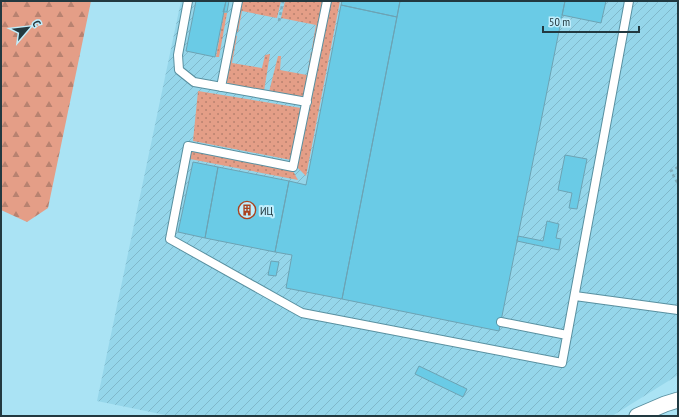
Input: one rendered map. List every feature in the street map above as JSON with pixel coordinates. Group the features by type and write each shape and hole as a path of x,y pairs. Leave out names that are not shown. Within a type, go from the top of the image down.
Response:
{"street":[{"path":"637,416 678,400"}],"lane":[{"path":"188,1 178,54 179,70 194,82 307,102"},
{"path":"221,87 238,1"},
{"path":"327,1 294,167 188,146 170,239 302,313 562,363 629,1"},
{"path":"575,296 678,310"},
{"path":"501,322 567,335"}],"path":[{"path":"279,21 283,1"},
{"path":"678,167 671,171 678,184"}],"shaded area":[{"path":"181,1 678,1 678,375 612,416 170,416 97,401"}],"green space":[{"path":"1,1 91,1 48,208 27,222 1,210"},
{"path":"240,1 281,1 277,18 242,11 238,32 234,31"},
{"path":"285,1 325,1 316,49 312,48 316,25 281,18"},
{"path":"330,1 340,1 306,176 297,167"},
{"path":"224,13 227,13 219,57 216,57"},
{"path":"233,35 237,36 232,63 262,68 265,55 270,54 264,91 224,84"},
{"path":"311,52 315,52 305,98 269,92 278,56 281,56 280,70 307,75"},
{"path":"198,91 301,108 291,160 193,141"},
{"path":"191,151 293,171 298,180 190,159"}],"building":[{"path":"196,1 226,1 215,57 186,51"},
{"path":"226,1 229,1 227,12 223,12"},
{"path":"342,1 400,1 397,17 341,5"},
{"path":"400,1 565,1 499,331 342,299"},
{"path":"565,1 606,1 601,23 562,15"},
{"path":"341,5 397,17 342,299 286,288 292,255 275,252 289,181 306,185"},
{"path":"565,155 587,159 577,209 569,208 572,193 558,190"},
{"path":"193,162 218,167 205,238 178,232"},
{"name":"ИЦ","path":"218,167 289,181 275,252 205,238"},
{"path":"547,221 559,224 556,238 561,239 559,250 517,241 518,236 543,241"},
{"path":"271,261 279,262 276,276 268,275"},
{"path":"419,366 467,389 463,397 415,374"}],"place":[{"name":"ИЦ","path":"247,210"}]}
